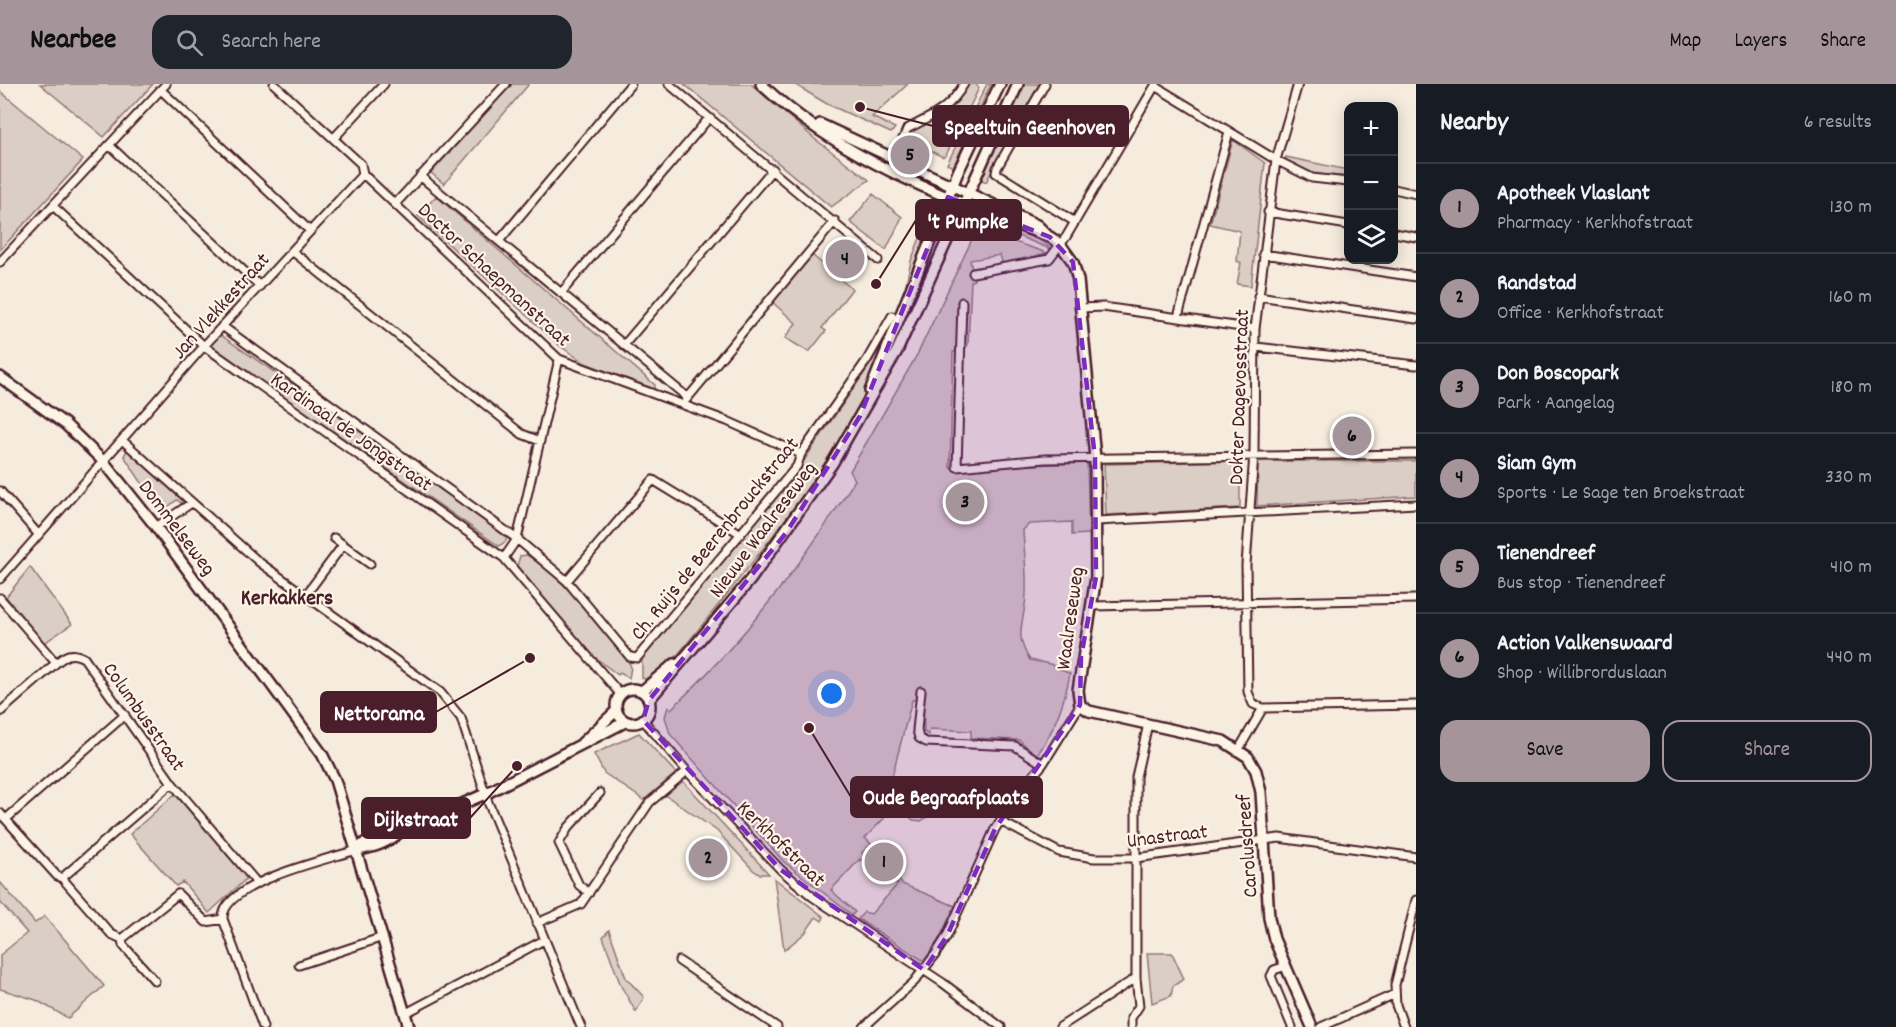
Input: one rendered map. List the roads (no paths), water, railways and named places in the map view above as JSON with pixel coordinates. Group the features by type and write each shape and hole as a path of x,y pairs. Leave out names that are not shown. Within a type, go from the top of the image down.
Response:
{"street":[{"path":"0,262 166,84"},
{"name":"Doctor Schaepmanstraat","path":"274,84 361,164 363,174 559,359 683,405 801,454"},
{"path":"334,138 384,84"},
{"path":"396,203 506,84"},
{"path":"499,241 631,84"},
{"path":"669,84 835,221 878,260"},
{"path":"761,84 807,119"},
{"path":"895,158 907,129 943,110 954,100 964,84"},
{"name":"Nieuwe Waalreseweg","path":"860,416 953,185 1000,84"},
{"name":"Nieuwe Waalreseweg","path":"649,700 751,579 786,533 832,464 897,351 967,192 1018,84"},
{"path":"1045,84 996,173 1075,222"},
{"name":"Dokter Dagevosstraat","path":"1263,708 1253,704 1248,692 1246,565 1254,454 1255,329 1276,160 1298,84"},
{"path":"973,273 1049,259 1075,222 1155,85 1276,160 1312,178 1344,182"},
{"path":"160,90 310,231"},
{"path":"561,293 709,118"},
{"name":"Waalreseweg","path":"807,119 1037,225 1060,244 1073,262 1081,308 1095,458 1097,522 1092,606 1081,657 1077,690 1080,705"},
{"name":"Waalreseweg","path":"807,119 861,157 962,204 1050,237"},
{"path":"1178,317 1229,132"},
{"path":"110,145 260,286"},
{"path":"624,345 773,169"},
{"name":"Jan Vlekkestraat","path":"0,579 204,346 363,174"},
{"name":"Doctor Schaepmanstraat","path":"420,176 687,397"},
{"path":"1398,190 1416,194"},
{"name":"Kardinaal de Jongstraat","path":"53,206 204,346 504,558 620,693"},
{"path":"1268,212 1344,224"},
{"path":"683,405 687,397 835,221"},
{"path":"1398,234 1416,237"},
{"path":"292,251 522,434 540,441"},
{"path":"1263,254 1416,277"},
{"path":"1258,296 1416,319"},
{"path":"962,302 957,467 1095,458 1254,454 1416,454"},
{"path":"1081,308 1103,307 1255,329"},
{"name":"Ch. Ruijs de Beerenbrouckstraat","path":"637,658 797,466 801,454 867,360 892,315"},
{"name":"Kardinaal de Jongstraat","path":"222,327 517,539 567,581 630,657 637,658"},
{"path":"1256,347 1416,365"},
{"path":"504,558 517,539 559,359"},
{"name":"Dommelseweg","path":"0,377 65,424 104,462 156,527 322,754 335,780 409,1027"},
{"path":"122,440 190,504 259,562 440,692 461,718 485,794 581,1027"},
{"path":"567,581 653,480 741,534"},
{"path":"0,491 38,534"},
{"path":"156,527 190,504"},
{"path":"1097,522 1416,504"},
{"path":"334,538 370,564"},
{"path":"305,596 343,545"},
{"path":"0,598 56,663 0,712"},
{"path":"1092,606 1416,599"},
{"name":"Columbusstraat","path":"56,663 66,655 75,653 84,658 172,783 257,883"},
{"name":"Nieuwe Waalreseweg","path":"642,691 683,657"},
{"path":"263,1027 223,920 223,911 227,904 257,883 357,850 369,849 393,838 401,831 485,794 582,743 594,740 625,722 636,723 643,720 650,710 649,700 642,691 630,688 620,693 615,703 616,711 625,722"},
{"path":"921,691 917,730 919,738 926,742 1015,746 1042,764"},
{"path":"864,1027 924,970 947,936 1000,821 1042,764 1080,705 1089,711 1223,741 1239,748 1263,708 1416,705"},
{"path":"582,743 616,711"},
{"path":"6,819 125,715"},
{"name":"Kerkhofstraat","path":"643,720 760,849 806,891 924,970 1001,1027"},
{"path":"1131,1027 1131,1018 1139,1006 1136,978 1136,777 1148,724"},
{"name":"Carolusdreef","path":"1239,748 1248,757 1256,771 1262,792 1269,918 1286,966 1312,1027"},
{"path":"537,922 581,904 650,802 687,771"},
{"path":"62,878 172,783"},
{"path":"589,893 579,885 559,843 568,828 600,793"},
{"path":"0,813 111,934 122,939"},
{"name":"Unastraat","path":"1000,821 1059,852 1095,858 1136,858 1279,838 1416,856"},
{"path":"122,939 178,894 206,922 223,920"},
{"path":"1404,1027 1395,994 1416,900"},
{"path":"299,965 383,937"},
{"path":"122,939 123,945 155,981"},
{"path":"406,1013 544,940"},
{"path":"679,961 777,1027"},
{"path":"1286,966 1274,970 1271,976 1292,1027"},
{"path":"1060,1027 1136,978"},
{"path":"1321,1027 1395,994"}],"place":[{"name":"Speeltuin Geenhoven","path":"860,107"},
{"name":"Tienendreef","path":"910,155"},
{"name":"Siam Gym","path":"845,259"},
{"name":"'t Pumpke","path":"876,284"},
{"name":"Action Valkenswaard","path":"1352,436"},
{"name":"Don Boscopark","path":"965,502"},
{"name":"Nettorama","path":"530,658"},
{"name":"Oude Begraafplaats","path":"809,728"},
{"name":"Dijkstraat","path":"517,766"},
{"name":"Randstad","path":"708,858"},
{"name":"Apotheek Vlaslant","path":"884,862"}],"district":[{"name":"Kerkakkers","path":"287,596"}]}
